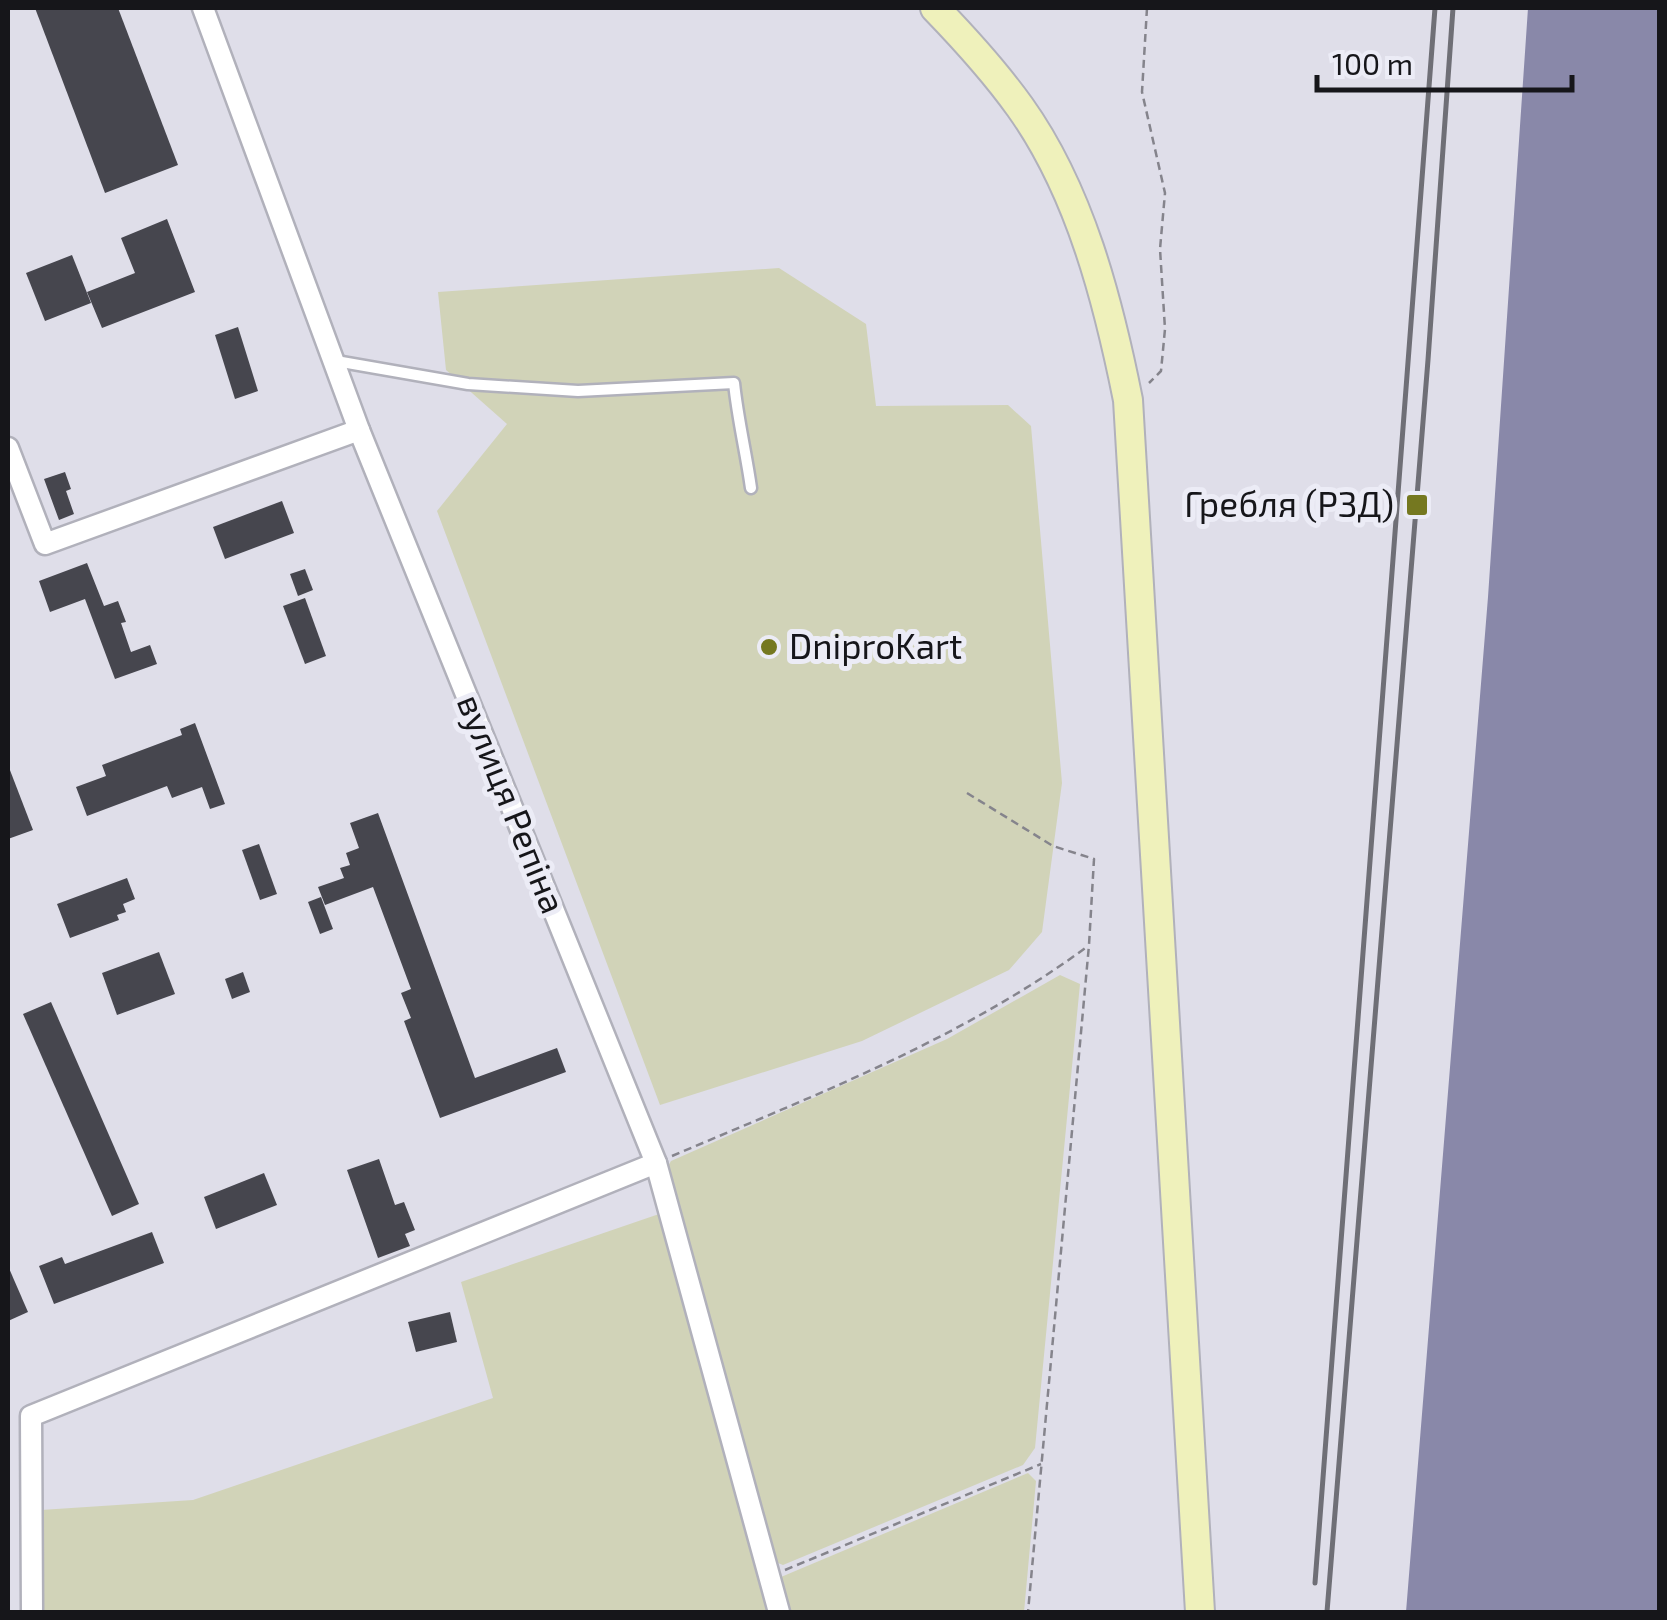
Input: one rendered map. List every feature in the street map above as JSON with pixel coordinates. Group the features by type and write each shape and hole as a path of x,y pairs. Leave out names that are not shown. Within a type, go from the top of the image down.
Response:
{"main road":[{"path":"935,8 1021,108 1062,182 1114,330 1128,400 1200,1612"}],"street":[{"name":"вулиця Репіна","path":"202,8 359,430 656,1163 779,1612"},
{"path":"8,448 44,544 359,430"},
{"path":"32,1612 31,1416 656,1163"}],"lane":[{"path":"334,361 468,384 560,390 734,384 739,436 745,444 751,488"}],"path":[{"path":"1128,400 1161,371 1164,330 1160,249 1165,193 1142,92 1147,8"},
{"path":"967,793 1053,846 1094,859 1028,1612"},
{"path":"656,1163 944,1036 1038,983 1089,945"},
{"path":"770,1576 1040,1464"}],"green space":[{"name":"DniproKart","path":"779,268 866,324 876,406 1008,405 1031,426 1062,783 1042,932 1009,970 862,1041 660,1105 437,511 507,424 446,370 438,292"},
{"path":"1060,975 1080,984 1035,1448 1023,1465 783,1565 773,1561 667,1168 671,1161 947,1039"},
{"path":"662,1213 770,1612 40,1612 41,1510 193,1500 493,1398 461,1282"},
{"path":"1028,1473 1036,1481 1024,1612 787,1612 781,1577"}],"water":[{"path":"1528,8 1659,8 1659,1612 1406,1612 1488,597"}],"building":[{"path":"35,8 118,8 178,165 105,193"},
{"path":"167,219 195,292 102,328 87,292 135,273 121,238"},
{"path":"72,255 91,303 45,321 26,273"},
{"path":"238,327 258,391 235,399 215,335"},
{"path":"65,472 71,489 66,491 74,514 59,520 44,479"},
{"path":"282,501 294,533 225,559 213,527"},
{"path":"87,563 104,606 118,601 131,652 150,645 157,664 115,679 85,599 50,612 39,581"},
{"path":"305,569 313,590 298,596 290,574"},
{"path":"305,598 326,656 305,664 283,606"},
{"path":"195,723 225,804 210,809 202,787 172,798 167,786 87,816 76,787 106,776 102,765 182,735 180,729"},
{"path":"8,765 33,830 8,839"},
{"path":"378,813 475,1078 557,1048 566,1072 440,1118 404,1021 411,1018 401,993 411,989 373,887 325,905 318,887 344,878 340,868 350,865 346,853 359,848 350,823"},
{"path":"259,844 277,894 260,900 242,850"},
{"path":"127,878 135,899 123,904 126,912 117,915 119,920 70,938 57,904"},
{"path":"321,897 333,929 320,934 308,902"},
{"path":"159,952 175,994 117,1015 102,973"},
{"path":"243,972 250,992 232,999 225,979"},
{"path":"51,1002 139,1204 112,1216 23,1014"},
{"path":"379,1159 395,1205 404,1202 415,1230 405,1234 410,1246 378,1258 347,1170"},
{"path":"264,1173 277,1205 216,1229 204,1197"},
{"path":"152,1232 164,1263 54,1304 39,1266 62,1257 65,1264"},
{"path":"8,1266 28,1312 8,1321"},
{"path":"450,1312 457,1342 416,1352 408,1322"}],"railway":[{"path":"1315,1583 1435,8"},
{"path":"1327,1612 1453,8"}],"place":[{"name":"Гребля (РЗД)","path":"1417,505"},
{"name":"DniproKart","path":"769,647"}]}
